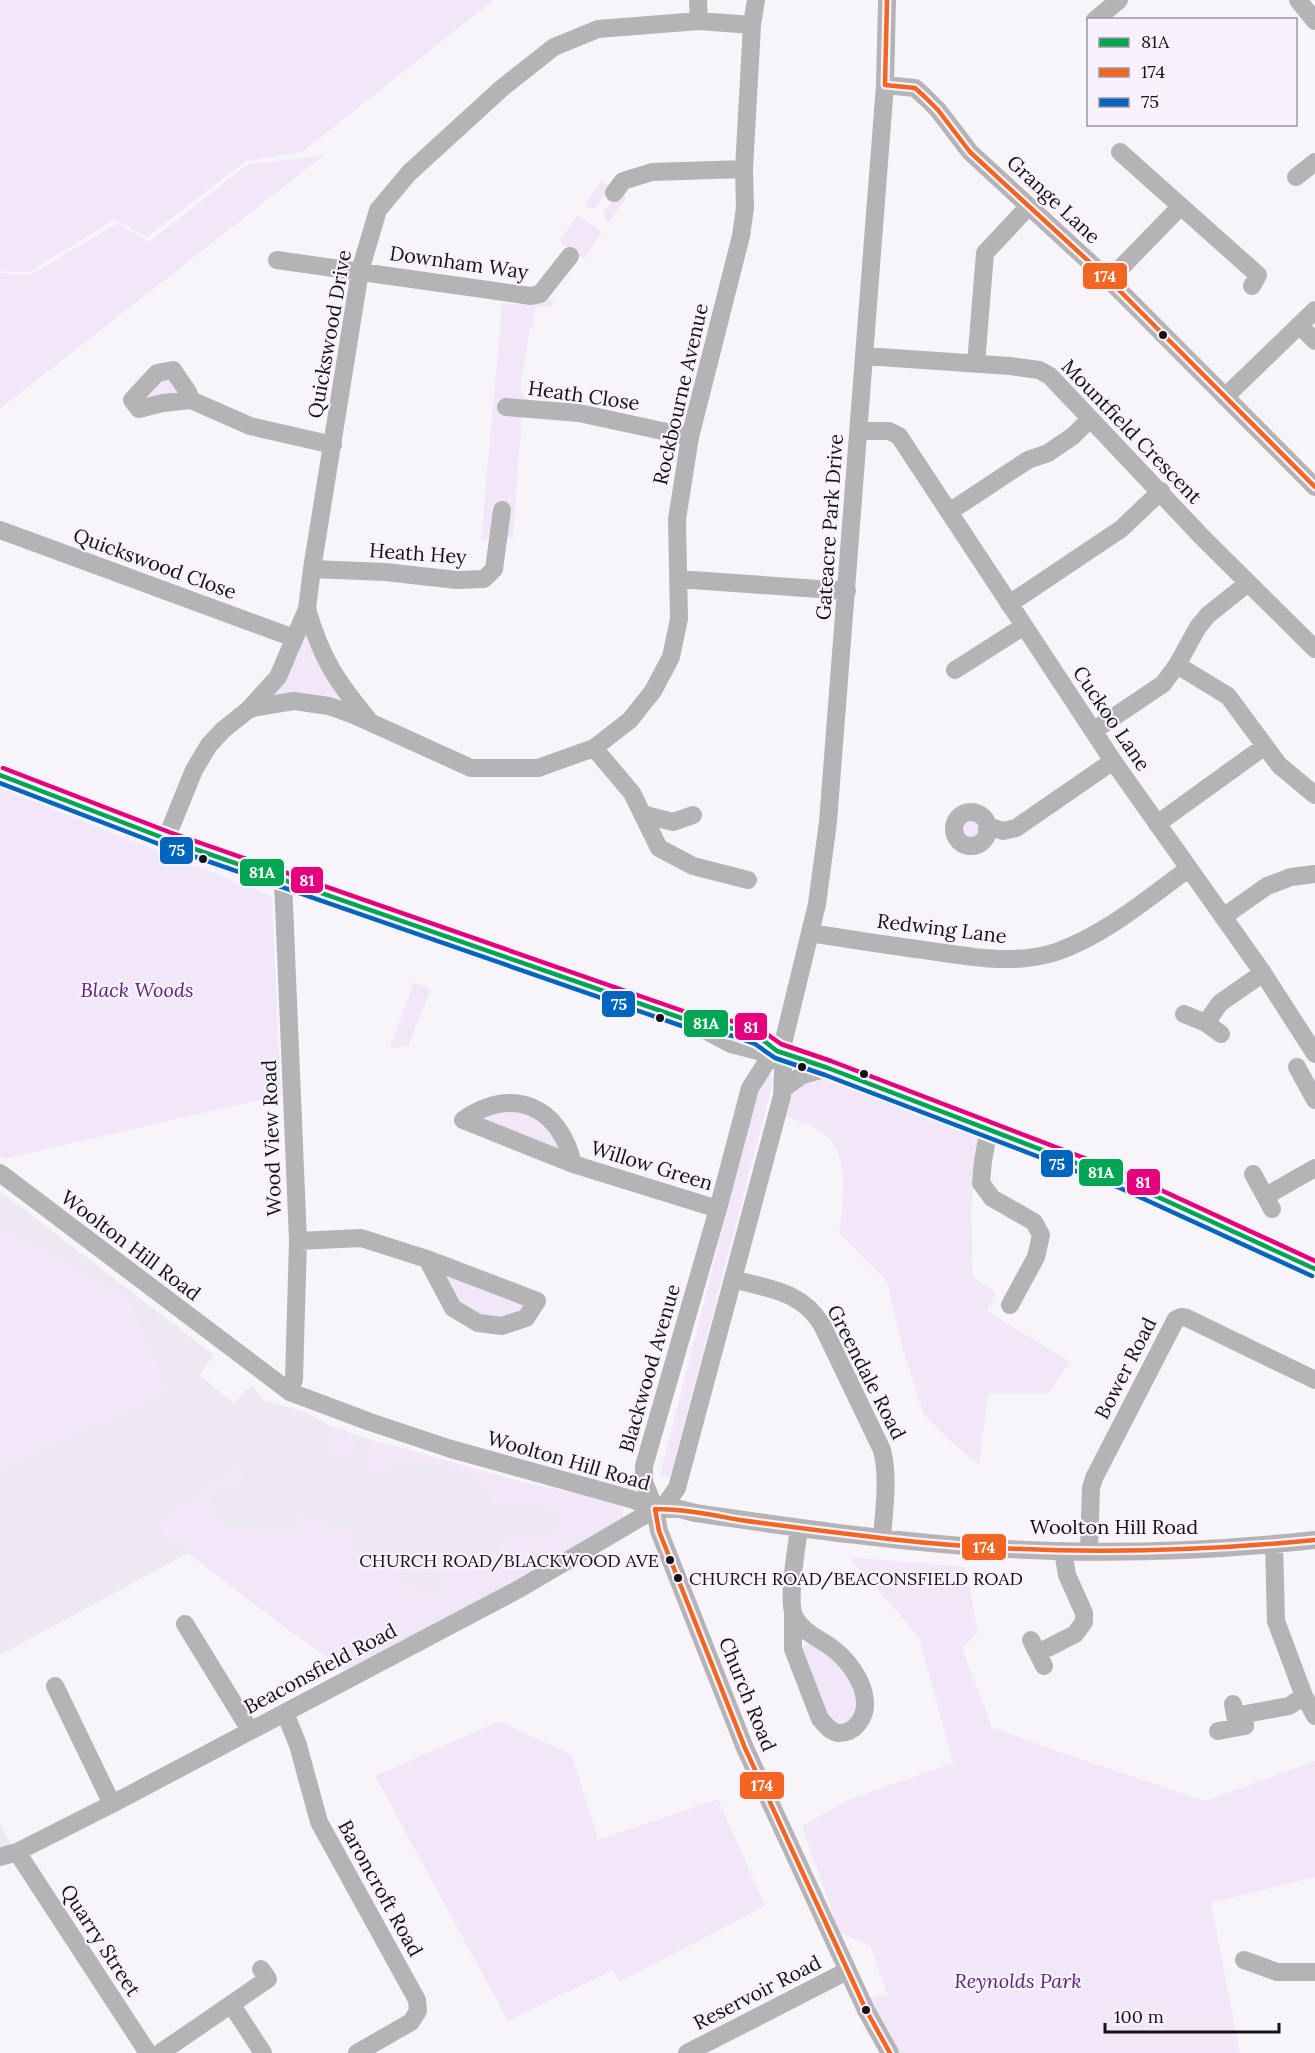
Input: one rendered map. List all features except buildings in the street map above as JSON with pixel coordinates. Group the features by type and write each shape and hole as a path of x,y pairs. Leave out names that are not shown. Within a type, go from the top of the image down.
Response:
{"street":[{"path":"698,0 699,21"},
{"name":"Rockbourne Avenue","path":"166,839 198,761 215,737 248,710 306,701 329,706 371,722 471,768 538,768 594,748 630,720 653,692 671,657 679,620 676,519 690,437 741,236 745,208 744,169 752,25 756,0"},
{"name":"Gateacre Park Drive","path":"779,1052 817,904 828,822 885,86 887,0"},
{"path":"1097,18 1119,0"},
{"name":"Quickswood Drive","path":"248,710 278,676 307,609 360,271 378,210 409,173 502,88 554,47 598,29 699,21 752,25"},
{"name":"Grange Lane","path":"885,86 915,88 938,110 970,152 1109,280 1315,487"},
{"path":"1120,152 1258,275 1252,286"},
{"path":"1296,177 1315,162"},
{"path":"614,193 623,181 652,172 744,169"},
{"path":"976,363 985,253 1028,207"},
{"path":"1109,280 1180,207"},
{"name":"Downham Way","path":"277,260 531,296 540,294 570,256"},
{"path":"1226,397 1315,310"},
{"path":"1299,325 1315,340"},
{"name":"Mountfield Crescent","path":"865,356 976,363 1039,370 1050,376 1248,583 1315,649"},
{"path":"191,400 250,426 333,445"},
{"name":"Heath Close","path":"506,407 579,413 690,437"},
{"path":"949,512 1028,460 1048,453 1073,436 1090,419"},
{"name":"Cuckoo Lane","path":"860,431 889,431 899,436 1113,761 1263,973 1315,1054"},
{"path":"1009,604 1121,529 1161,491"},
{"name":"Heath Hey","path":"312,569 384,572 457,580 484,579 494,569 502,510"},
{"name":"Quickswood Close","path":"0,530 294,638"},
{"path":"678,579 847,591"},
{"path":"1093,731 1163,684 1177,665 1198,627 1208,615 1248,583"},
{"name":"Rockbourne Avenue","path":"307,609 317,644 335,677 371,722"},
{"path":"955,670 1024,626"},
{"path":"1177,665 1228,696 1279,765 1315,795"},
{"path":"1158,824 1265,746"},
{"path":"594,748 632,793 659,848 693,866 747,880"},
{"path":"987,829 991,827 1003,831 1016,828 1113,761"},
{"path":"0,774 166,839 283,881 684,1019 742,1048 779,1052 989,1128 1123,1181 1315,1269"},
{"path":"642,814 673,822 693,815"},
{"name":"Redwing Lane","path":"810,933 987,959 1020,959 1054,952 1084,940 1126,914 1188,869"},
{"path":"1223,917 1267,886 1291,877 1315,874"},
{"name":"Wood View Road","path":"283,881 298,1241 294,1378 290,1392"},
{"path":"1184,1014 1214,1028 1220,1002 1263,973"},
{"path":"655,1509 672,1497 680,1480 783,1089 779,1052 759,1037 739,1030 684,1019"},
{"name":"Blackwood Avenue","path":"742,1048 748,1060 750,1088"},
{"name":"Blackwood Avenue","path":"655,1509 644,1482 644,1466 718,1209 750,1088 766,1063 779,1052"},
{"path":"1297,1067 1315,1100"},
{"path":"783,1089 802,1075 828,1068"},
{"name":"Willow Green","path":"573,1164 561,1132 552,1121 531,1106 520,1103 492,1105 477,1110 463,1120 573,1164 718,1209"},
{"path":"989,1128 981,1183 992,1198 1034,1222 1041,1235 1036,1257 1010,1305"},
{"path":"1253,1174 1269,1202 1315,1168"},
{"name":"Woolton Hill Road","path":"0,1173 290,1392 451,1449 631,1499 655,1509 680,1509 799,1528 882,1538 996,1548 1063,1551 1173,1551 1315,1540"},
{"path":"298,1241 361,1238 427,1259 537,1301 526,1318 502,1326 478,1323 453,1308 427,1259"},
{"name":"Greendale Road","path":"733,1279 791,1295 810,1308 822,1325 882,1450 886,1463 882,1538"},
{"name":"Bower Road","path":"1089,1551 1092,1484 1176,1319 1187,1318 1315,1380"},
{"name":"Beaconsfield Road","path":"8,1855 112,1804 519,1589 655,1509"},
{"name":"Church Road","path":"655,1509 659,1531 745,1748 847,1971 890,2053"},
{"path":"794,1615 810,1635 830,1647 849,1665 861,1684 865,1702 863,1716 858,1725 838,1733 828,1728 820,1719 793,1649 792,1578 799,1528"},
{"path":"1274,1544 1276,1621 1304,1696 1315,1716"},
{"path":"1038,1653 1075,1634 1084,1622 1084,1613 1067,1575 1063,1551"},
{"path":"185,1624 250,1730"},
{"path":"55,1686 112,1804"},
{"path":"1218,1731 1245,1726 1238,1709 1289,1706 1304,1696"},
{"name":"Baroncroft Road","path":"285,1713 298,1745 319,1822 417,2000 418,2011 411,2022 357,2053"},
{"name":"Quarry Street","path":"8,1855 148,2053"},
{"path":"1244,1960 1277,1972 1315,1972"},
{"name":"Reservoir Road","path":"687,2053 847,1971"},
{"path":"160,2053 268,1979"},
{"path":"231,2004 263,2053"}],"shaded area":[{"path":"0,1191 214,1355 199,1375 234,1403 252,1384 263,1400 305,1412 333,1427 625,1524 346,1671 188,1553 0,1655"},
{"path":"0,1822 11,1844 0,1848"}],"green space":[{"path":"0,0 494,0 302,152 246,161 147,237 114,220 29,272 0,271"},
{"path":"323,156 0,409 0,273 30,275 118,223 149,242 248,164"},
{"path":"602,180 610,187 596,207 589,209 584,206"},
{"path":"618,192 627,197 608,223 604,217 604,211"},
{"path":"578,215 602,232 584,259 559,241"},
{"path":"544,295 554,301 549,307 536,306 520,389 527,399 522,416 513,538 487,537 487,540 481,541 502,303 518,305"},
{"path":"173,370 191,400 139,409 157,373"},
{"path":"309,613 368,719 309,707 259,709"},
{"name":"Black Woods","path":"0,788 272,896 281,1095 4,1159 0,1157"},
{"path":"970,817 978,821 982,829 978,837 970,841 962,837 958,829 962,821"},
{"path":"414,982 431,989 408,1046 390,1048"},
{"path":"799,1065 980,1126 971,1213 973,1277 996,1292 987,1311 1070,1362 1049,1393 988,1393 979,1465 923,1413 902,1346 887,1282 839,1233 843,1177 837,1150 830,1139 819,1130 785,1116"},
{"path":"766,1074 771,1075 772,1086 670,1478 660,1475 760,1081"},
{"path":"507,1108 540,1117 568,1159 469,1119"},
{"path":"0,1229 128,1296 167,1391 0,1472"},
{"path":"434,1264 532,1302 523,1313 501,1322 479,1318 455,1304"},
{"path":"333,1427 356,1435 355,1449 337,1455 327,1454"},
{"path":"377,1441 520,1481 591,1494 624,1506 623,1519 525,1576 422,1625 346,1671 165,1535 159,1523 241,1463 244,1476 235,1485 223,1484 209,1502 215,1510 217,1519 227,1526 296,1530 297,1513 334,1528 352,1526 351,1549 416,1550 416,1553 411,1553 411,1557 402,1557 400,1578 403,1579 403,1588 441,1590 444,1567 457,1562 486,1559 493,1556 500,1550 508,1535 535,1540 557,1533 560,1522 558,1514 552,1510 517,1500 494,1505 487,1490 477,1478 470,1474 424,1464 393,1462 389,1472 370,1469 366,1458 368,1448"},
{"name":"Reynolds Park","path":"849,1557 966,1567 978,1633 962,1648 992,1727 1205,1801 1315,1761 1315,1877 1211,1903 1240,2053 900,2053 869,1998 888,1995 870,1946 839,1932 802,1826 848,1800 953,1763 919,1637"},
{"path":"812,1644 831,1652 856,1684 857,1718 839,1730 827,1723 801,1660 802,1646"},
{"path":"499,1721 572,1755 598,1840 718,1799 765,1906 620,1982 613,1970 508,2021 375,1776"}],"transit line":[{"name":"174","path":"885,85 887,0"},
{"name":"174","path":"885,85 915,88 925,97 938,110 970,152 1109,280 1315,487"},
{"name":"81","path":"3,768 169,832 686,1012 736,1022 761,1030 781,1044 1126,1174 1315,1261"},
{"name":"81A","path":"0,775 166,839 684,1019 735,1029 759,1037 777,1051 828,1068 1123,1181 1315,1269"},
{"name":"75","path":"0,783 164,846 682,1026 733,1036 755,1044 775,1058 1120,1188 1312,1276"},
{"name":"174","path":"655,1509 687,1511 889,1539 996,1548 1155,1550 1315,1540"},
{"name":"174","path":"655,1509 659,1531 745,1748 866,2010 890,2053"}],"place":[{"name":"CHURCH ROAD/BLACKWOOD AVE","path":"670,1560"},
{"name":"CHURCH ROAD/BEACONSFIELD ROAD","path":"678,1578"}]}
